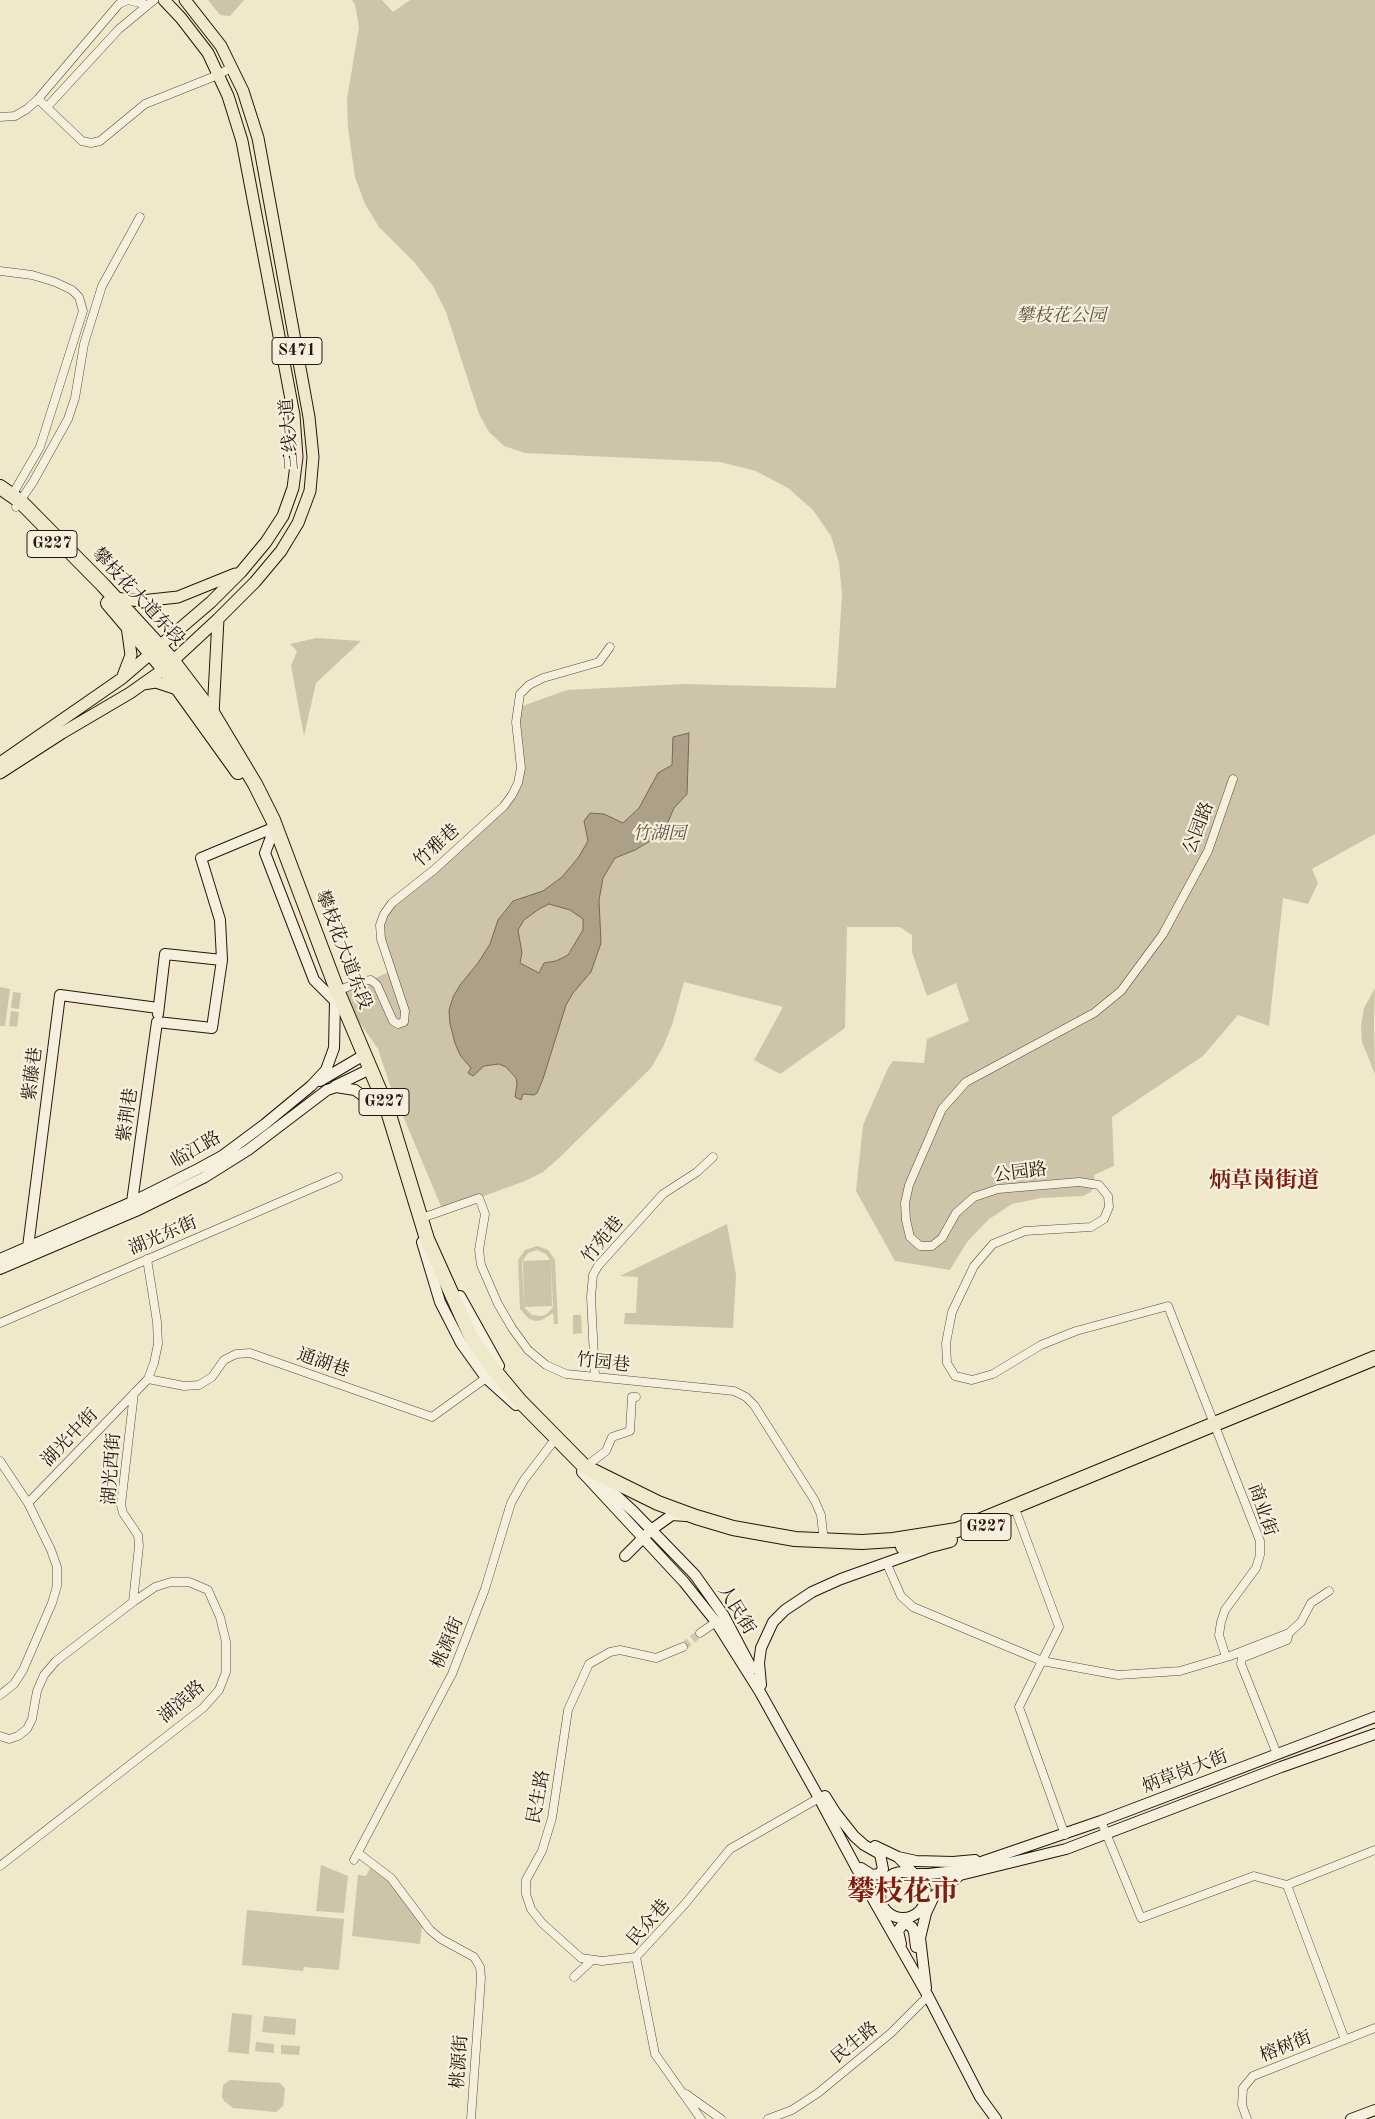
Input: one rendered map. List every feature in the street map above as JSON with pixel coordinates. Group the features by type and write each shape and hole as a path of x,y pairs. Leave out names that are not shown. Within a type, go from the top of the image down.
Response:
{"highway":[{"name":"攀枝花大道东段","path":"0,487 8,498 127,625 156,650"},
{"name":"攀枝花大道东段","path":"8,498 115,598 156,650 213,714 255,784 273,820 335,995"},
{"name":"攀枝花大道东段","path":"168,664 180,690 247,786 269,834 335,995 387,1108 424,1240 472,1339 518,1403 553,1442 583,1470"},
{"name":"攀枝花大道东段","path":"368,1070 419,1219"},
{"name":"G227","path":"583,1470 601,1482 634,1499 672,1515 730,1534 795,1547 862,1549 927,1546 961,1537 1017,1514 1216,1429 1375,1358"},
{"name":"G227","path":"583,1470 696,1517 763,1535 824,1542 894,1540 957,1530 1375,1368"},
{"name":"攀枝花大道东段","path":"518,1403 583,1470"}],"main road":[{"name":"三线大道","path":"0,773 121,679 211,602 241,572 266,542 283,516 293,488 298,457 294,415 242,141 228,96 208,53 181,18 164,0"},
{"name":"三线大道","path":"0,763 143,684 168,664 218,620 255,582 281,551 298,523 310,491 312,458 309,417 258,138 243,91 221,46 185,0"},
{"path":"115,598 141,601 178,597 241,572"},
{"path":"213,714 218,620"},
{"path":"121,679 131,655 127,625"},
{"path":"143,684 156,682 180,690"}],"street":[{"path":"0,117 15,116 27,109 38,99 119,4 128,0 150,3"},
{"path":"47,107 120,29 150,3"},
{"path":"38,99 82,141 92,143 100,141 145,104 232,68"},
{"path":"8,498 68,419 75,398 84,344 102,286 140,217"},
{"path":"0,271 32,275 55,282 72,290 79,297 82,304 82,311 40,448 8,498"},
{"name":"竹雅巷","path":"335,995 363,980 371,980 377,985 393,1021 398,1024 404,1022 405,1011 381,939 380,925 384,914 392,903 449,857 504,806 512,795 518,783 521,768 516,722 520,694 529,685 543,678 599,662 610,647"},
{"name":"公园路","path":"1216,1429 1168,1306 1076,1331 1041,1345 993,1374 972,1380 954,1376 947,1363 946,1343 952,1312 974,1266 993,1244 1025,1231 1091,1227 1104,1218 1109,1207 1108,1196 1099,1185 1079,1182 998,1189 974,1197 956,1213 942,1238 932,1246 920,1246 910,1237 905,1203 909,1185 942,1109 966,1082 1094,1013 1121,991 1163,934 1208,851 1233,779"},
{"path":"157,1022 212,1028 222,960 220,920 201,858 269,834"},
{"name":"紫荆巷","path":"134,1206 165,954 222,960"},
{"name":"紫藤巷","path":"30,1251 60,995 158,1008"},
{"name":"临江路","path":"134,1206 222,1156 258,1130 311,1086 326,1070 331,1059 335,1036 335,995"},
{"path":"311,1086 362,1056"},
{"name":"临江路","path":"0,1269 30,1251 227,1164 327,1090 368,1070"},
{"path":"327,1090 336,1087 355,1090 382,1110"},
{"name":"竹苑巷","path":"595,1377 591,1297 593,1275 598,1266 663,1194 697,1172 713,1157"},
{"name":"湖光东街","path":"0,1324 338,1177"},
{"name":"竹园巷","path":"419,1219 479,1198 485,1214 479,1250 481,1264 498,1304 512,1328 528,1350 546,1366 566,1374 734,1392 746,1396 754,1405 816,1501 821,1515 824,1542"},
{"name":"G227","path":"424,1240 440,1302 461,1343 486,1378 518,1403"},
{"name":"临江路","path":"0,1259 30,1251"},
{"path":"147,1260 157,1322 158,1344 148,1379"},
{"name":"通湖巷","path":"148,1379 184,1386 199,1385 212,1377 224,1360 236,1354 250,1354 432,1417 486,1378"},
{"name":"湖光中街","path":"28,1503 148,1379"},
{"name":"湖光西街","path":"133,1602 138,1536 123,1512 121,1505 134,1393"},
{"path":"583,1470 606,1451 612,1437 630,1431 632,1397 636,1397"},
{"name":"商业街","path":"1216,1429 1260,1541 1260,1555 1256,1568 1225,1610 1221,1622 1219,1635 1226,1657"},
{"name":"桃源街","path":"471,2119 481,1978 480,1967 474,1957 430,1930 391,1878 356,1857 452,1674 485,1589 512,1503 524,1480 553,1442"},
{"path":"0,1461 28,1503 57,1567 57,1586 24,1670 14,1684 0,1695"},
{"name":"人民街","path":"583,1470 647,1534 695,1575 724,1616 822,1797"},
{"name":"人民街","path":"601,1482 647,1534 716,1622 822,1797"},
{"path":"1017,1514 1059,1627 1019,1707 1065,1834"},
{"path":"624,1556 647,1534 672,1515 696,1517"},
{"path":"761,1685 759,1663 761,1648 773,1622 785,1610 812,1592 886,1562 961,1537"},
{"path":"886,1562 901,1596 913,1607 1042,1660 1118,1675 1180,1671 1226,1657 1289,1633 1301,1622 1311,1602 1329,1591"},
{"name":"湖滨路","path":"0,1736 9,1739 18,1736 26,1729 32,1720 37,1691 44,1675 56,1661 133,1602 155,1587 171,1582 189,1582 208,1590 220,1616 226,1642 226,1672 219,1690 202,1708 0,1866"},
{"path":"700,1633 716,1622"},
{"path":"1277,1754 1241,1664 1242,1658 1287,1640 1289,1633"},
{"name":"民生路","path":"591,1961 581,1958 542,1923 530,1909 526,1894 526,1880 542,1851 552,1818 568,1710 589,1664 610,1652 620,1650 656,1658 683,1647"},
{"name":"炳草岗大街","path":"1005,1859 1065,1834 1375,1717"},
{"name":"炳草岗大街","path":"1005,1859 1066,1849 1281,1767 1375,1734"},
{"path":"822,1797 864,1845 880,1854 883,1869 879,1874 872,1875 862,1868"},
{"path":"822,1797 862,1868 911,1967"},
{"path":"822,1797 980,2097 996,2119"},
{"name":"民众巷","path":"701,2119 655,2054 636,1957 684,1905 730,1849 822,1797"},
{"path":"1101,1821 1142,1918 1254,1876 1286,1885 1375,1850"},
{"path":"846,1825 871,1843 898,1857 916,1861 953,1862 1005,1859"},
{"path":"898,1857 924,1885 926,1892 921,1908 920,1938 928,1996"},
{"path":"1005,1859 960,1875 914,1915 900,1918 893,1916 882,1907 879,1892 885,1879 898,1871 929,1874 955,1871 1005,1859"},
{"path":"1286,1885 1345,2040"},
{"path":"920,1938 926,1912 934,1896"},
{"path":"903,1950 898,1930 903,1924 907,1924 912,1926 917,1954 924,1975"},
{"path":"446,1954 452,1945"},
{"path":"574,1977 591,1961 636,1957"},
{"name":"民生路","path":"768,2119 792,2110 818,2093 891,2032 928,1996"},
{"name":"榕树街","path":"1247,2119 1242,2105 1243,2088 1254,2076 1375,2028"},
{"path":"682,2091 721,2119"},
{"path":"1351,2119 1375,2110"}],"green space":[{"path":"208,0 244,0 230,16 220,15"},
{"name":"攀枝花公园","path":"352,0 382,0 393,12 410,0 1375,0 1375,834 1312,869 1318,883 1308,904 1283,898 1269,1026 1238,1015 1203,1056 1112,1117 1114,1166 1094,1175 1095,1184 1091,1192 1083,1196 1041,1198 1012,1204 989,1219 967,1242 950,1270 895,1261 856,1191 863,1125 888,1068 893,1061 924,1063 927,1039 969,1021 956,983 927,996 912,952 912,935 900,927 847,927 845,1028 780,1074 754,1060 783,1007 684,982 672,1025 663,1047 651,1068 558,1159 543,1172 525,1181 443,1211 390,1085 378,1049 337,990 371,980 391,971 381,939 384,914 504,806 518,783 517,708 567,690 684,684 836,688 842,594 839,563 831,536 813,510 788,488 756,471 720,462 525,453 504,446 489,432 479,414 446,312 433,286 415,263 379,227 365,204 355,177 348,128 347,99 359,27 355,4"},
{"path":"316,638 361,641 316,683 304,736 291,666 297,651 290,644"},
{"path":"0,987 10,989 5,1026 0,1026"},
{"path":"1375,988 1375,1074 1362,1042 1361,1025 1364,1008"},
{"path":"13,992 21,993 19,1009 11,1008"},
{"path":"11,1011 19,1012 17,1027 9,1026"},
{"path":"727,1224 736,1275 733,1328 624,1324 625,1313 636,1313 638,1277 620,1276"},
{"path":"537,1246 548,1250 555,1260 558,1324 554,1324 553,1313 542,1320 536,1321 529,1319 520,1309 518,1260 525,1250","holes":["537,1250 546,1254 550,1260 523,1261 524,1307 522,1262 528,1253","551,1261 553,1307 547,1314 542,1316 532,1315 524,1307 552,1306"]},
{"path":"573,1315 581,1315 582,1333 573,1334"},
{"path":"321,1865 348,1876 344,1913 316,1911"},
{"path":"370,1868 387,1880 422,1926 420,1944 352,1936 358,1875 366,1876"},
{"path":"247,1910 344,1919 339,1970 304,1967 303,1971 242,1965"},
{"path":"232,2013 252,2015 249,2054 228,2052"},
{"path":"264,2016 296,2019 295,2035 262,2032"},
{"path":"256,2042 274,2044 274,2053 255,2051"},
{"path":"281,2045 300,2046 299,2055 281,2054"},
{"path":"230,2080 280,2083 285,2089 283,2106 276,2112 233,2108 222,2097 223,2085"}],"shaded area":[{"path":"689,733 687,794 674,808 668,822 657,837 635,850 615,858 603,878 599,900 601,943 591,972 573,993 566,1005 537,1093 534,1095 523,1094 521,1100 515,1097 516,1078 506,1067 499,1064 484,1066 473,1076 468,1073 471,1068 460,1055 455,1043 450,1024 449,1010 453,997 460,985 478,963 490,944 498,920 513,901 543,891 562,877 578,858 588,841 584,821 590,813 604,814 623,823 639,808 658,773 672,765 673,737","holes":["549,904 570,910 583,919 583,930 568,955 556,961 544,963 539,973 520,963 522,953 518,930 524,920"]}],"tunnel":[{"path":"683,1647 700,1633"}],"district":[{"name":"炳草岗街道","path":"1264,1181"},
{"name":"攀枝花市","path":"903,1893"}],"park label":[{"name":"竹湖园","path":"659,834"}]}
